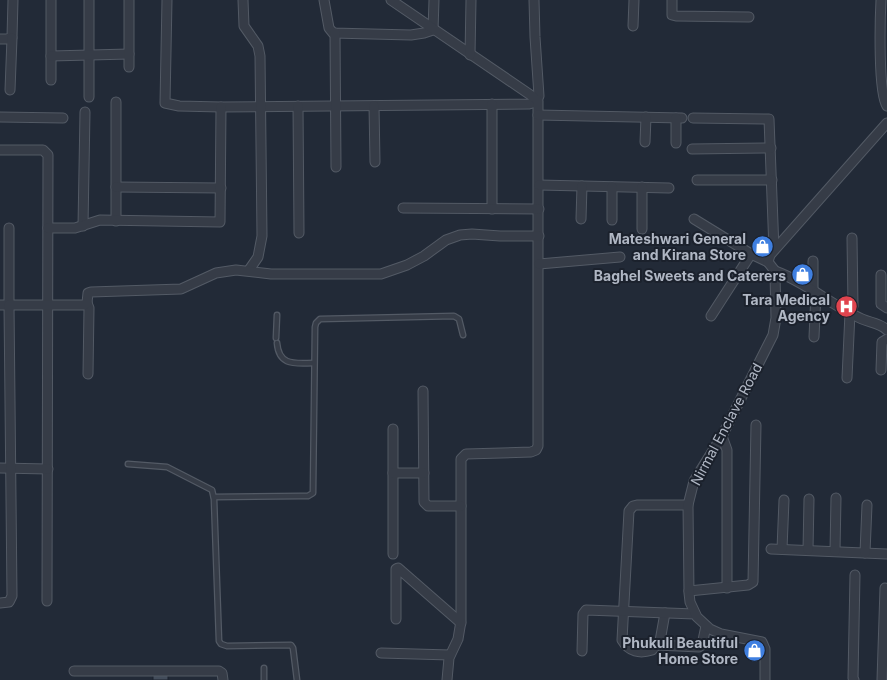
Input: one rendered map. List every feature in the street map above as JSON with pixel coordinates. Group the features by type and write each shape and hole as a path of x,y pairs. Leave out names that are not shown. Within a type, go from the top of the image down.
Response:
{"street":[{"path":"10,90 13,0"},
{"path":"51,0 51,80"},
{"path":"89,0 89,97"},
{"path":"129,67 130,0"},
{"path":"167,0 165,103 179,106 260,107 529,104 538,101"},
{"path":"243,0 244,26 260,51 261,244 258,257 248,270"},
{"path":"324,0 329,28 335,33 411,35 433,30"},
{"path":"433,30 434,0"},
{"path":"470,55 471,0"},
{"path":"447,680 450,655 458,639 461,623 460,463 464,454 531,452 536,450 538,446 539,96 534,29 534,0"},
{"path":"633,26 634,0"},
{"path":"672,0 672,14 676,16 749,17"},
{"path":"881,0 880,48 884,98 887,106"},
{"path":"393,1 538,101"},
{"path":"335,33 336,167"},
{"path":"0,39 12,38"},
{"path":"51,56 129,54"},
{"path":"116,102 116,221"},
{"path":"492,104 492,209"},
{"path":"298,106 298,233"},
{"path":"374,106 374,162"},
{"path":"48,228 75,228 100,220 219,223 221,219 221,107"},
{"path":"83,226 85,112"},
{"path":"538,115 679,118 676,143"},
{"path":"0,117 64,118"},
{"path":"645,142 646,117"},
{"path":"693,118 768,118 770,121 774,250"},
{"path":"768,262 768,257 887,123"},
{"path":"692,149 771,148"},
{"path":"0,150 42,150 47,153 47,601"},
{"path":"697,180 772,180"},
{"path":"539,185 669,188"},
{"path":"581,219 582,186"},
{"path":"116,187 221,188"},
{"path":"612,187 612,220"},
{"path":"642,187 642,230"},
{"path":"403,208 539,210"},
{"path":"694,219 751,254 768,262 775,271 786,275 861,319 881,325 887,330"},
{"path":"0,603 10,602 12,596 5,468 4,305 9,228"},
{"path":"88,374 88,293 181,289 222,271 248,270 271,274 381,274 407,265 424,256 446,240 460,235 539,236"},
{"path":"848,378 850,313 853,306 852,238"},
{"path":"711,316 751,254"},
{"path":"539,264 620,257"},
{"path":"813,261 815,292 814,337"},
{"name":"Nirmal Enclave Road","path":"765,680 765,649 762,642 721,634 706,626 695,614 690,602 689,591 688,505 694,481 722,436 773,335 776,318 775,271"},
{"path":"882,275 881,304 887,308"},
{"path":"4,305 84,305 87,303"},
{"path":"882,370 882,342 887,339"},
{"path":"423,391 424,499 426,505 461,506"},
{"path":"689,591 751,585 754,579 756,425"},
{"path":"393,429 393,554"},
{"path":"722,436 728,450 727,588"},
{"path":"5,468 48,469"},
{"path":"393,473 424,473"},
{"path":"835,551 836,498"},
{"path":"808,550 809,499"},
{"path":"782,549 784,500"},
{"path":"665,613 660,641 652,650 637,652 626,646 622,640 630,508 637,505 688,505"},
{"path":"865,553 867,505"},
{"path":"771,549 887,554"},
{"path":"396,619 396,569 398,568 461,623"},
{"path":"854,680 855,575"},
{"path":"882,680 885,588"},
{"path":"582,651 584,612 586,610 695,614"},
{"path":"657,645 699,647 702,645 706,626"},
{"path":"381,653 450,655"},
{"path":"74,671 142,676 219,671 222,674 223,680"}],"lane":[{"path":"277,315 276,340 278,354 291,362 314,363"},
{"path":"214,497 308,496 313,493 314,363 316,323 320,319 454,316 459,319 463,335"},
{"path":"128,464 167,467 212,490 214,497 219,641 227,646 291,645 297,680"},
{"path":"264,668 264,680"}],"building":[{"path":"153,673 168,673 168,680 153,680"}],"place":[{"name":"Mateshwari General and Kirana Store","path":"762,246"},
{"name":"Baghel Sweets and Caterers","path":"802,275"},
{"name":"Tara Medical Agency","path":"846,307"},
{"name":"Phukuli Beautiful Home Store","path":"754,650"}]}
